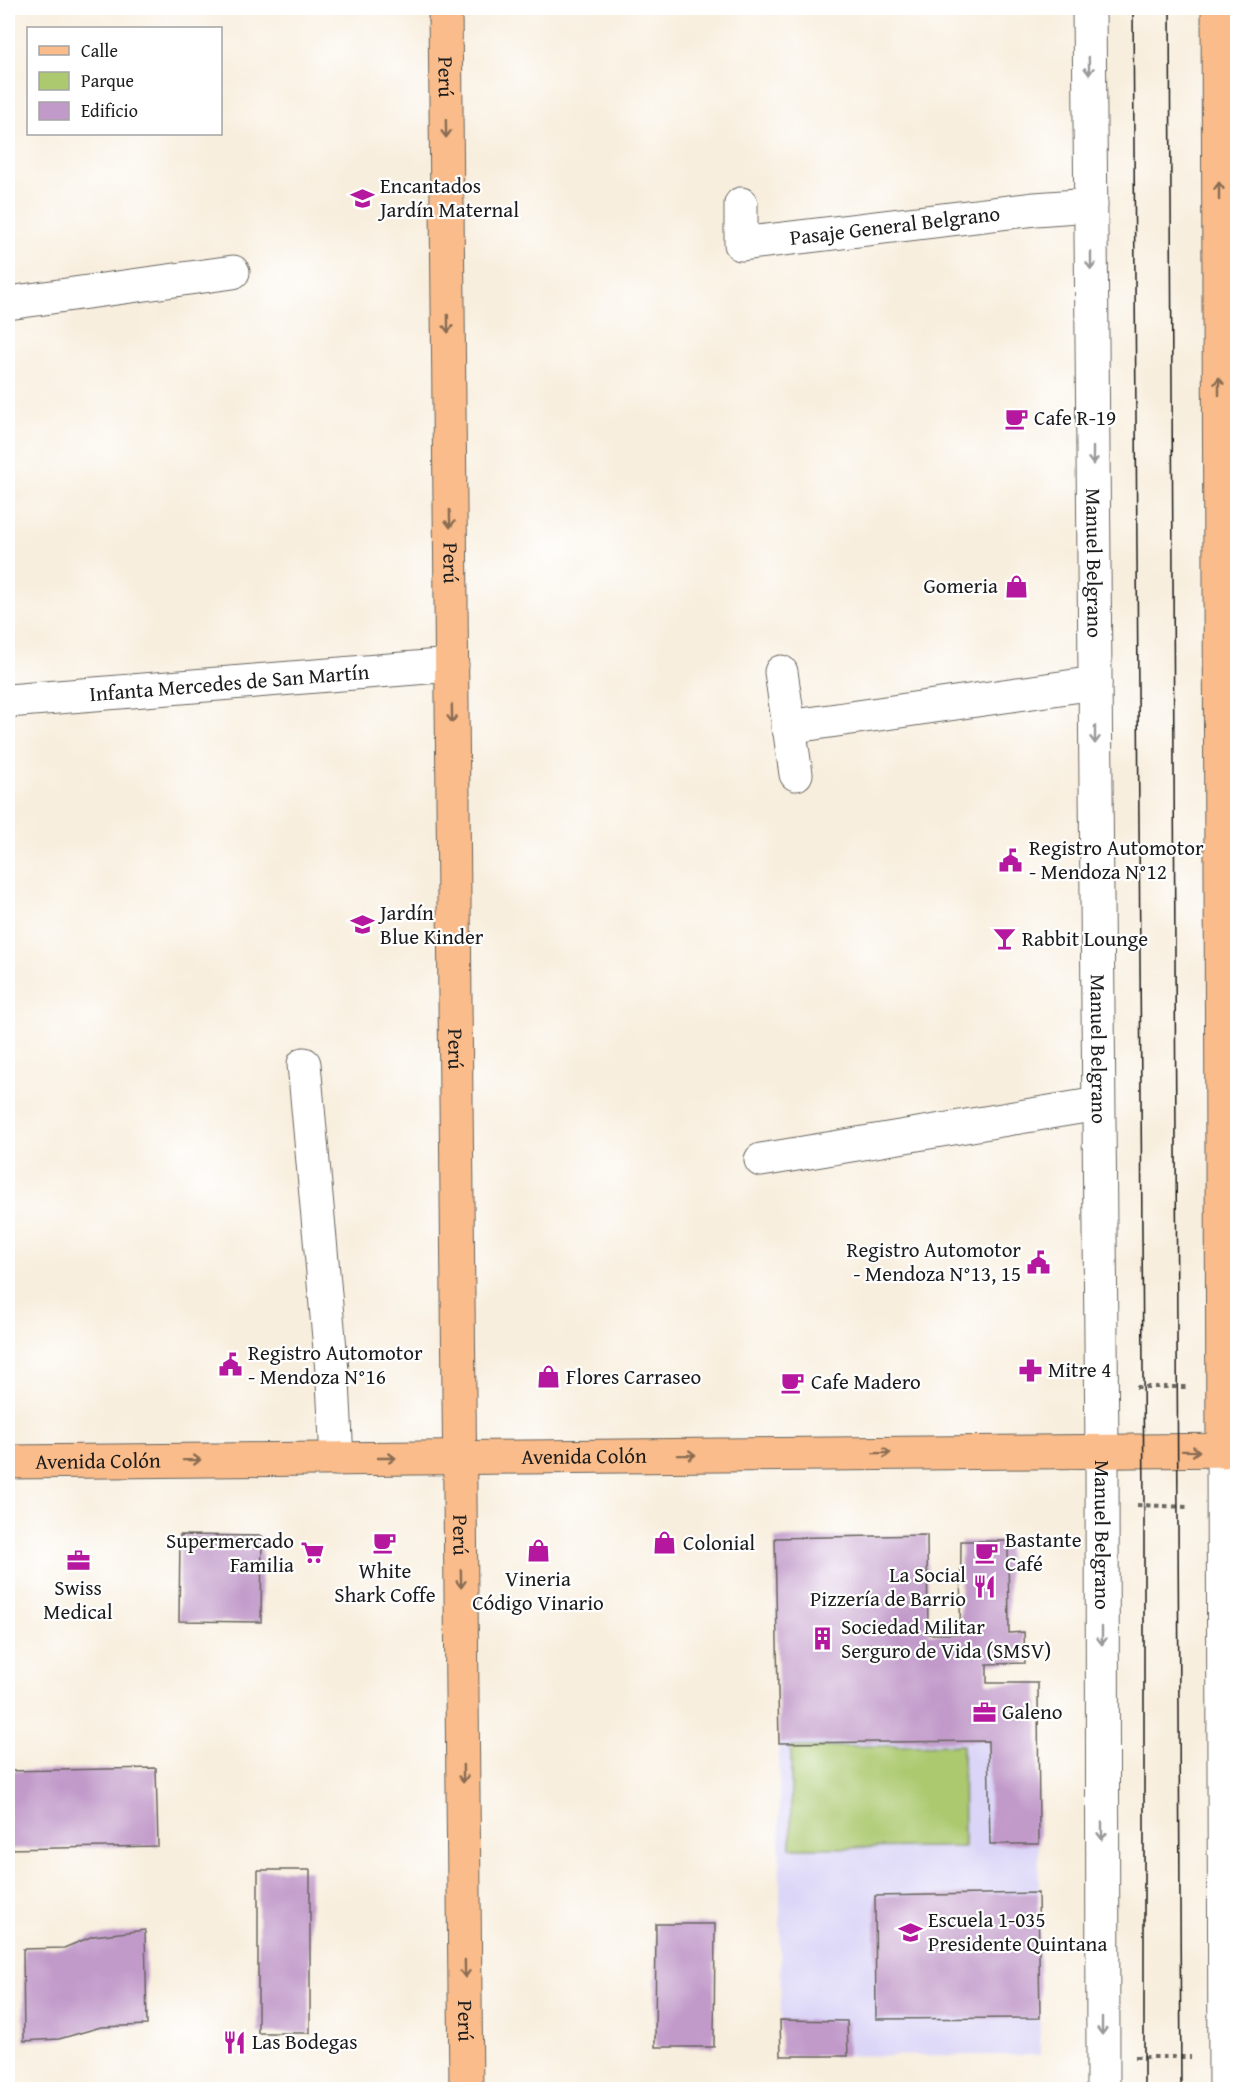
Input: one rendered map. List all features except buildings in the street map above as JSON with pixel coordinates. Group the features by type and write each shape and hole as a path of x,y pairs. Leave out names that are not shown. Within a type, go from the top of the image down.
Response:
{"main road":[{"name":"Perú","path":"445,8 466,2090"},
{"path":"1218,8 1230,1220 1223,1387 1230,1450"},
{"name":"Avenida Colón","path":"8,1462 1230,1450"}],"street":[{"name":"Manuel Belgrano","path":"1089,8 1102,1451 1103,2090"},
{"name":"Pasaje General Belgrano","path":"741,204 741,244 1035,209 1091,205"},
{"path":"8,303 233,272"},
{"name":"Infanta Mercedes de San Martín","path":"8,701 452,665"},
{"path":"781,672 796,774"},
{"path":"788,727 1095,683"},
{"path":"303,1064 333,1382 337,1459"},
{"path":"761,1160 1098,1104"},
{"path":"1230,1220 1238,1292"},
{"path":"1224,2090 1230,1450"}],"path":[{"path":"1101,1388 1223,1387"},
{"path":"1102,2057 1224,2056"}],"shaded area":[{"name":"Escuela 1-035 Presidente Quintana","path":"1038,1740 1040,2055 781,2056 779,1743"}],"green space":[{"path":"963,1745 964,1847 791,1848 791,1747"}],"tram line":[{"path":"1133,8 1144,1505 1144,2090"},
{"path":"1170,8 1181,2090"}],"place":[{"name":"Encantados Jardín Maternal","path":"362,198"},
{"name":"Cafe R-19","path":"1016,418"},
{"name":"Gomeria","path":"1016,586"},
{"name":"Registro Automotor - Mendoza N°12","path":"1011,860"},
{"name":"Jardín Blue Kinder","path":"362,925"},
{"name":"Rabbit Lounge","path":"1004,939"},
{"name":"Registro Automotor - Mendoza N°13, 15","path":"1039,1262"},
{"name":"Registro Automotor - Mendoza N°16","path":"230,1365"},
{"name":"Mitre 4","path":"1030,1370"},
{"name":"Flores Carraseo","path":"548,1377"},
{"name":"Cafe Madero","path":"793,1382"},
{"name":"White Shark Coffe","path":"385,1543"},
{"name":"Colonial","path":"665,1543"},
{"name":"Vineria Código Vinario","path":"538,1551"},
{"name":"Bastante Café","path":"987,1552"},
{"name":"Supermercado Familia","path":"312,1553"},
{"name":"Swiss Medical","path":"78,1560"},
{"name":"La Social Pizzería de Barrio","path":"984,1587"},
{"name":"Sociedad Militar Serguro de Vida (SMSV)","path":"823,1639"},
{"name":"Galeno","path":"984,1712"},
{"name":"Escuela 1-035 Presidente Quintana","path":"910,1932"},
{"name":"Las Bodegas","path":"234,2042"}]}
